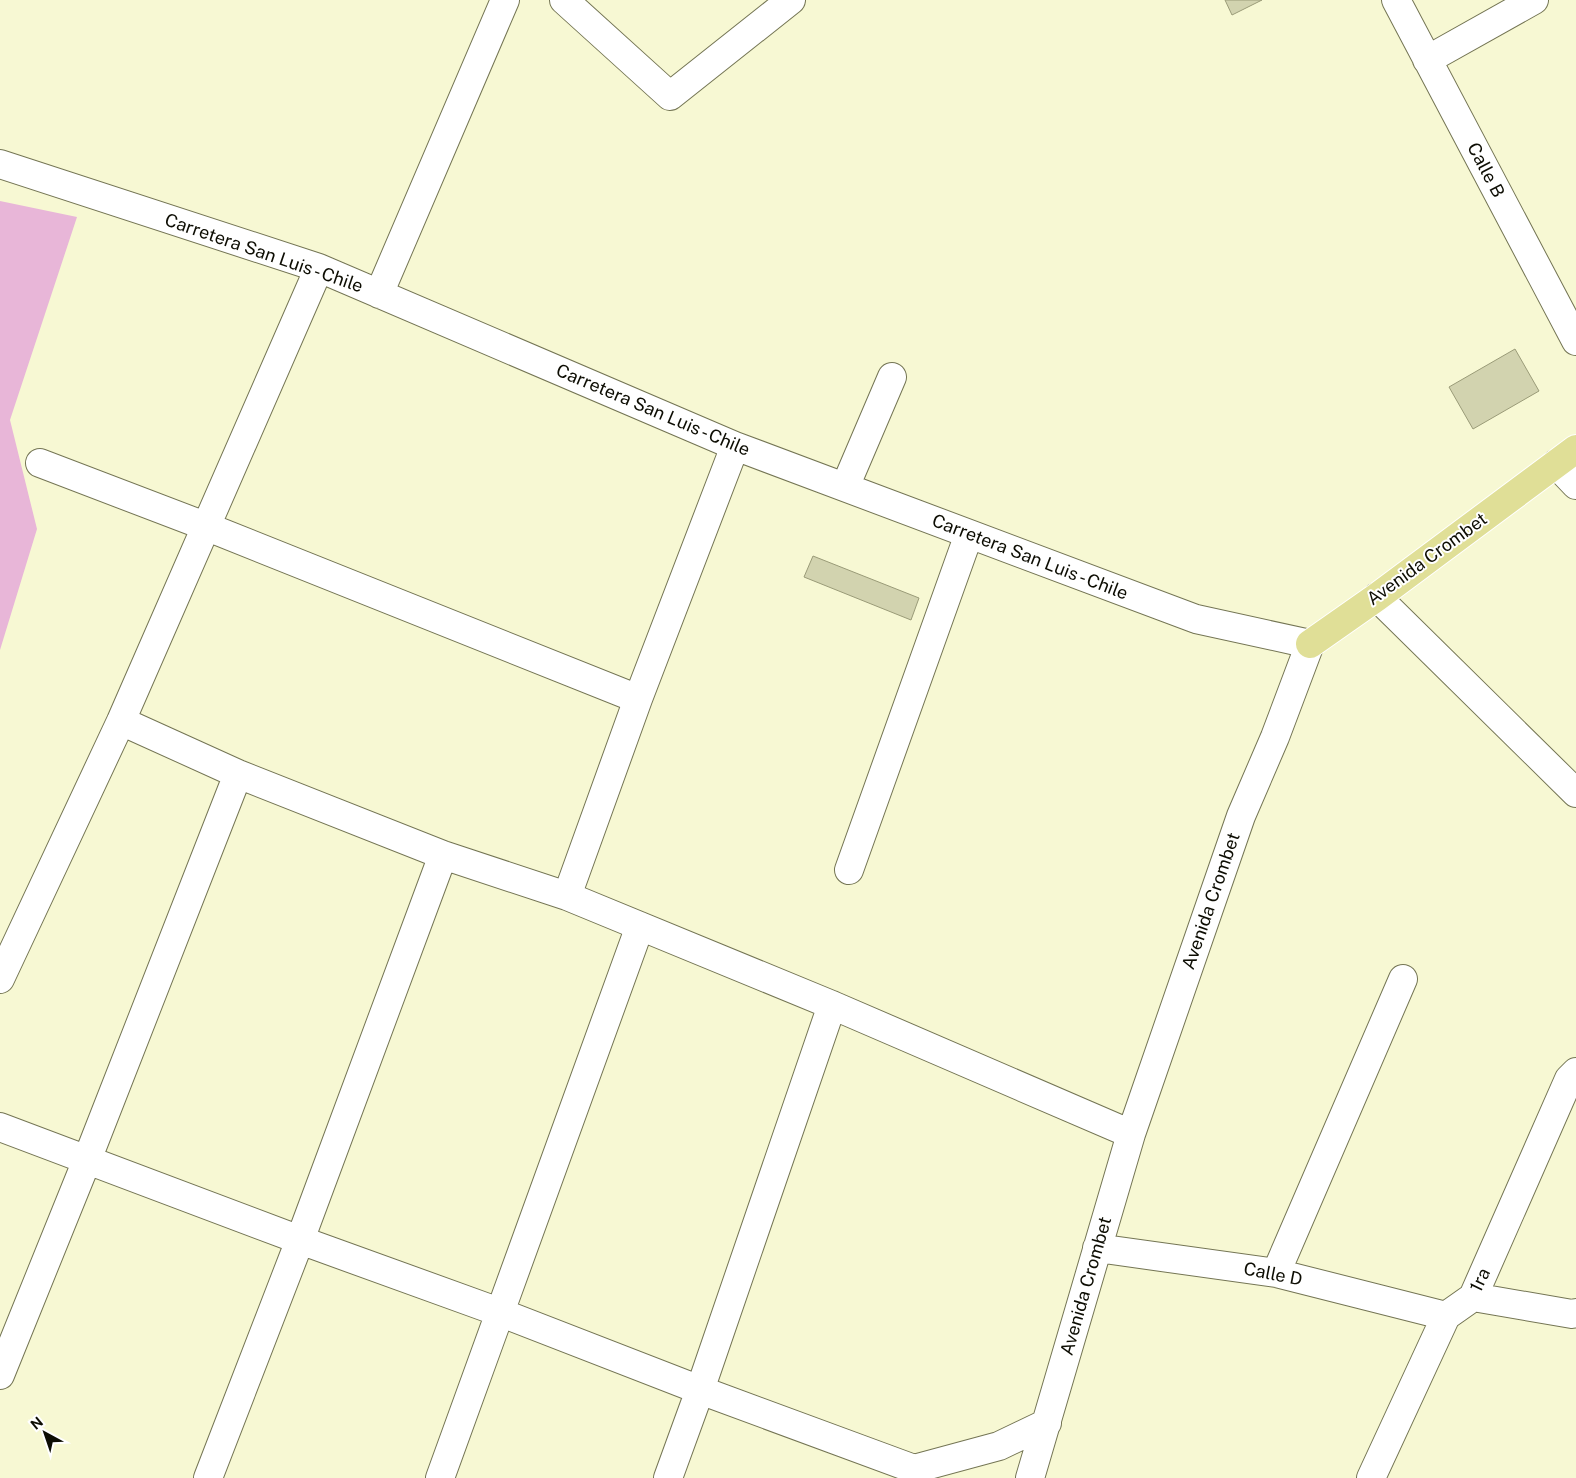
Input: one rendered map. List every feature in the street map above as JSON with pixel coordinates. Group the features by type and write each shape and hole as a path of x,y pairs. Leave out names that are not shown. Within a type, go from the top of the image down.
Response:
{"main road":[{"name":"Avenida Crombet","path":"1310,644 1377,597 1566,456"}],"street":[{"path":"379,294 505,0"},
{"path":"564,0 670,96 791,0"},
{"name":"Calle B","path":"1396,0 1576,340"},
{"path":"1427,60 1534,0"},
{"name":"Carretera San Luis - Chile","path":"0,164 319,268 735,446 1196,619 1310,644"},
{"path":"0,980 121,721 319,268"},
{"path":"845,487 892,377"},
{"path":"567,896 638,699 735,446"},
{"path":"1566,456 1576,485"},
{"path":"40,463 205,526 638,699"},
{"path":"849,870 969,534"},
{"path":"1377,597 1576,793"},
{"name":"Avenida Crombet","path":"1030,1478 1131,1134 1240,816 1275,737 1310,644"},
{"path":"121,721 238,774 443,855 567,896 832,1005 1131,1134"},
{"path":"0,1375 88,1160 238,774"},
{"path":"208,1478 300,1240 443,855"},
{"path":"440,1478 640,926"},
{"path":"1276,1273 1403,979"},
{"path":"668,1478 832,1005"},
{"name":"1ra","path":"1371,1478 1446,1316 1472,1297 1569,1079 1576,1072"},
{"path":"0,1127 300,1240 499,1312 916,1474 998,1446 1047,1423"},
{"name":"Calle D","path":"1097,1248 1276,1273 1446,1316"},
{"path":"1472,1297 1572,1314 1576,1313"}],"shaded area":[{"path":"0,201 77,217 10,420 37,529 0,650"}],"building":[{"path":"1225,0 1262,0 1232,15"},
{"path":"1515,349 1539,391 1473,429 1449,387"},
{"path":"813,556 919,598 911,620 804,577"}]}
